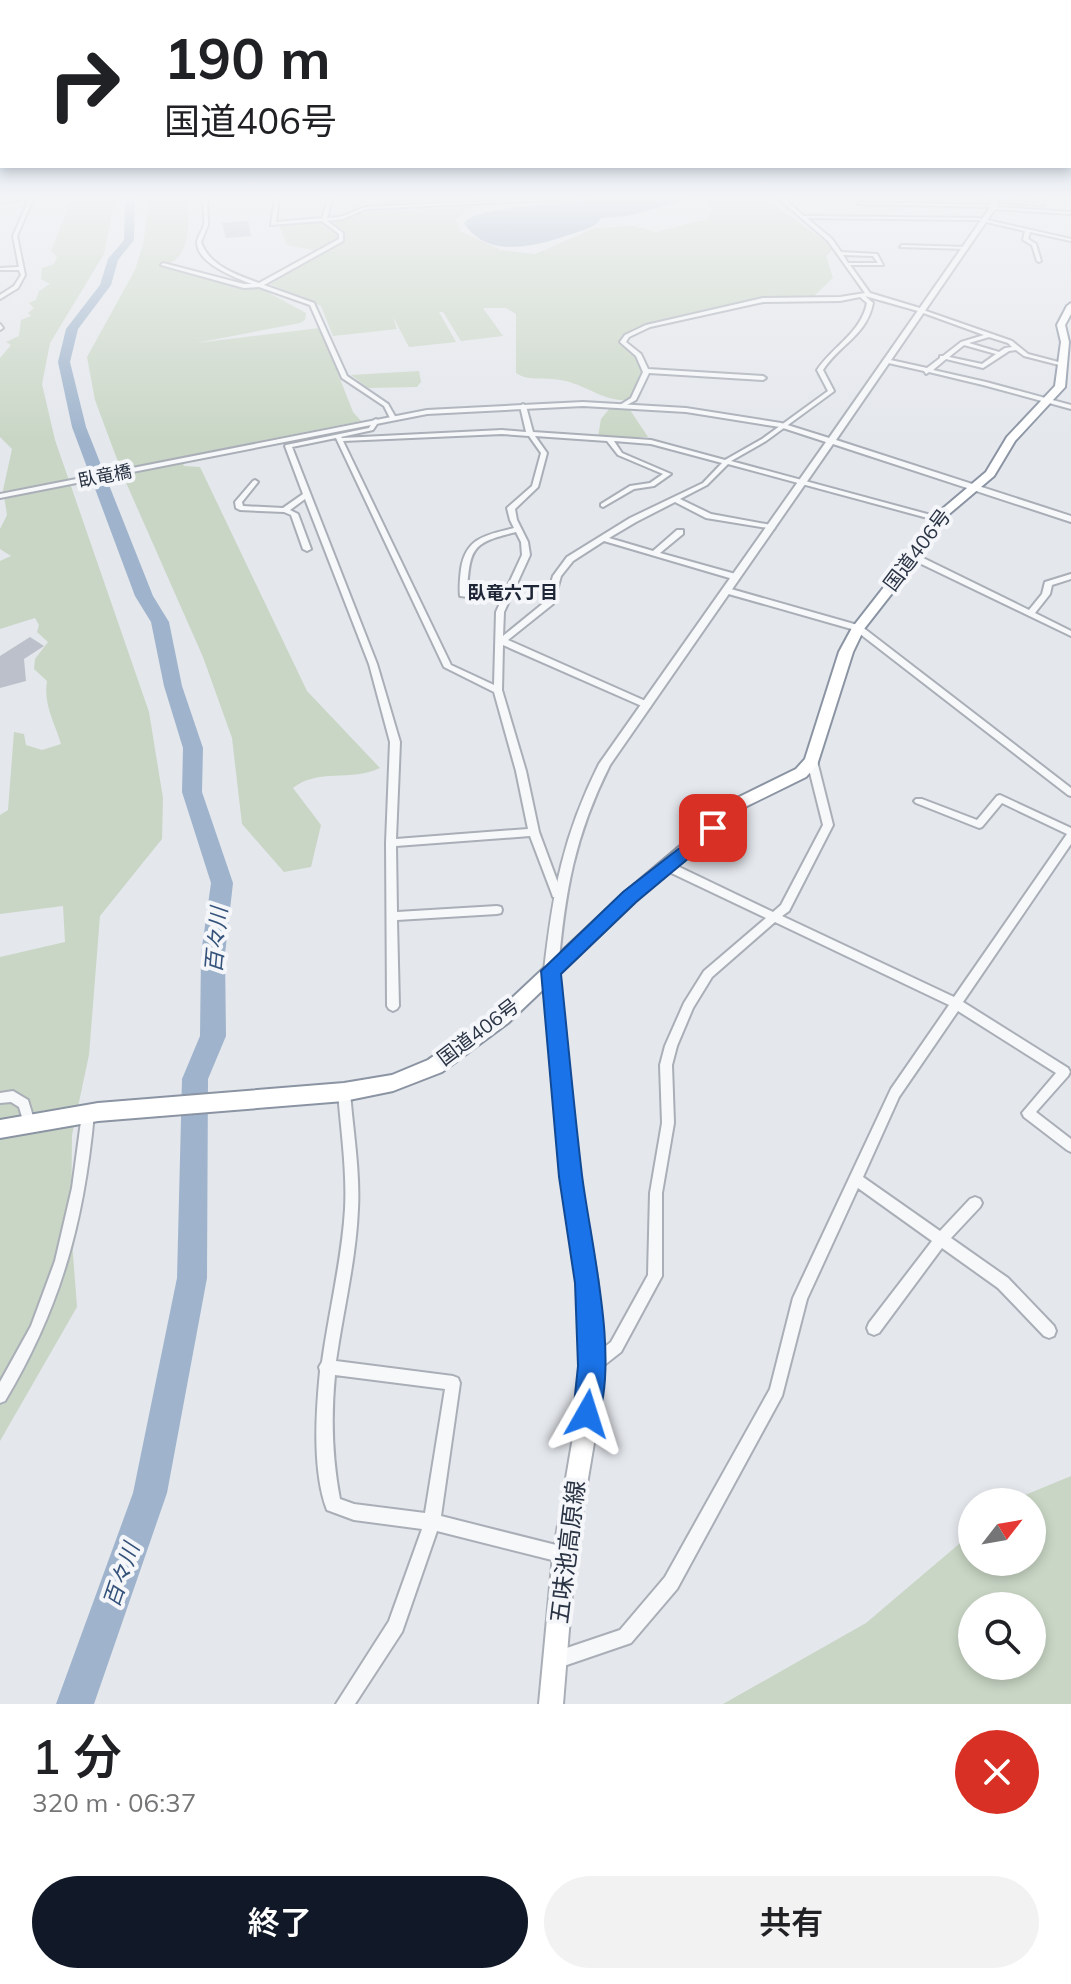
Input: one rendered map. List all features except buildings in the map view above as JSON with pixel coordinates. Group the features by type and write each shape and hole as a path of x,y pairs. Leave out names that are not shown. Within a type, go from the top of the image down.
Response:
{"highway":[{"name":"国道406号","path":"0,1129 93,1113 344,1092 393,1083 435,1066 502,1018 630,897 742,802 801,773 812,761 846,652 858,628 914,557 938,518 997,465 1011,439 1060,387 1067,364 1061,325 1071,306"}],"main road":[{"name":"五味池高原線","path":"551,971 571,1177 588,1283 591,1366 584,1437 564,1555 551,1704"}],"street":[{"path":"0,297 20,279"},
{"path":"216,279 244,286 260,285 272,279"},
{"path":"246,279 312,304 344,377 386,405 393,418"},
{"path":"502,641 550,602 557,576 570,559 602,538 705,484 728,460 764,440 831,391 820,370 843,339 858,334 870,303 856,279"},
{"path":"551,971 557,894 587,797 647,705 944,279"},
{"path":"623,405 634,399 646,371 639,355 623,342 627,336 648,326 764,300 865,295 963,325 1026,355 1067,364"},
{"path":"963,325 970,315"},
{"path":"926,372 963,343 987,336"},
{"path":"963,343 1000,354"},
{"path":"942,357 983,366 1016,348"},
{"path":"886,361 1071,407"},
{"path":"646,371 763,378"},
{"name":"臥竜橋","path":"5,496 376,421 454,409 623,405 686,410 781,425 1071,519"},
{"path":"523,406 531,435 544,453 535,487 511,508 511,517 527,544 526,555 500,612 502,641 498,690 534,832 557,894"},
{"path":"376,421 371,429 288,446 373,664 395,742 391,843 393,1006"},
{"path":"339,438 358,440 473,432 651,442 938,518"},
{"path":"339,438 448,667 498,690"},
{"path":"603,505 632,487 652,485 668,474 620,454 609,439"},
{"path":"255,482 238,505 259,511 285,510 294,514 307,549"},
{"path":"285,510 307,494"},
{"path":"675,499 709,516 771,527"},
{"path":"259,511 262,522"},
{"path":"505,599 463,594 465,555 478,540 519,529"},
{"path":"655,553 680,532"},
{"path":"602,538 736,577"},
{"path":"914,557 1071,634"},
{"path":"1030,614 1046,594 1048,584 1071,576"},
{"path":"728,591 858,628 1071,793"},
{"path":"502,641 647,705"},
{"path":"591,1366 616,1347 655,1276 656,1193 668,1123 666,1065 688,1006 708,974 785,908 828,825 812,761"},
{"path":"555,1660 625,1637 671,1583 777,1391 800,1298 895,1093 1071,834 1000,798 979,825 919,801"},
{"path":"391,843 534,832"},
{"path":"669,867 772,919 955,1003 1068,1068 1028,1113 1071,1146"},
{"path":"394,916 497,910"},
{"path":"344,1092 351,1223 326,1367 322,1424 325,1471 333,1504 354,1512 432,1522 564,1555"},
{"path":"0,1098 13,1096 24,1104 29,1123"},
{"path":"0,1396 22,1362 60,1266 79,1198 93,1113"},
{"path":"857,1180 1003,1283 1049,1331"},
{"path":"874,1328 942,1238 975,1203"},
{"path":"326,1367 453,1383 432,1522 396,1626 345,1704"}],"green space":[{"path":"41,279 89,279 50,343 42,384 55,440 149,712 163,798 162,839 100,916 89,1055 72,1135 71,1228 77,1307 0,1441 0,957 65,942 63,906 0,914 0,815 8,810 14,732 24,734 26,745 42,750 61,744 48,706 47,681 34,669 35,659 48,642 37,632 39,625 35,618 0,629 0,561 11,556 0,549 0,529 7,515 3,490 12,449 0,437 0,358 11,345 6,342 19,336 21,320 31,316 28,313 34,308 29,303 36,300 39,291 50,284"},
{"path":"130,279 210,279 244,289 258,287 306,313 305,320 196,343 320,328 353,412 361,421 180,457 184,466 200,467 307,691 380,768 358,774 313,778 293,788 321,825 311,867 284,872 242,824 232,738 203,657 124,478 95,400 87,357"},
{"path":"279,279 832,279 814,296 701,312 649,326 627,336 623,343 639,355 646,372 634,399 624,400 605,397 570,382 516,373 516,314 506,308 483,308 503,336 461,341 443,312 439,312 456,342 409,347 393,317 397,329 333,336 321,306 270,284"},
{"path":"419,371 421,382 417,387 368,388 351,375"},
{"path":"610,408 630,410 648,437 598,437 601,419"},
{"path":"1071,1476 1071,1704 723,1704 866,1623 958,1545 958,1576 1046,1576 1046,1488 1042,1488"}],"waterway":[{"name":"百々川","path":"75,1704 150,1493 192,1278 195,1079 213,1036 213,954 222,883 192,792 193,748 173,686 160,622 144,596 79,427 64,362 72,329 107,279"}],"district":[{"name":"臥竜六丁目","path":"513,593"}],"route":[{"path":"587,1414 591,1366 588,1283 571,1177 551,971 630,897 713,828"}]}
